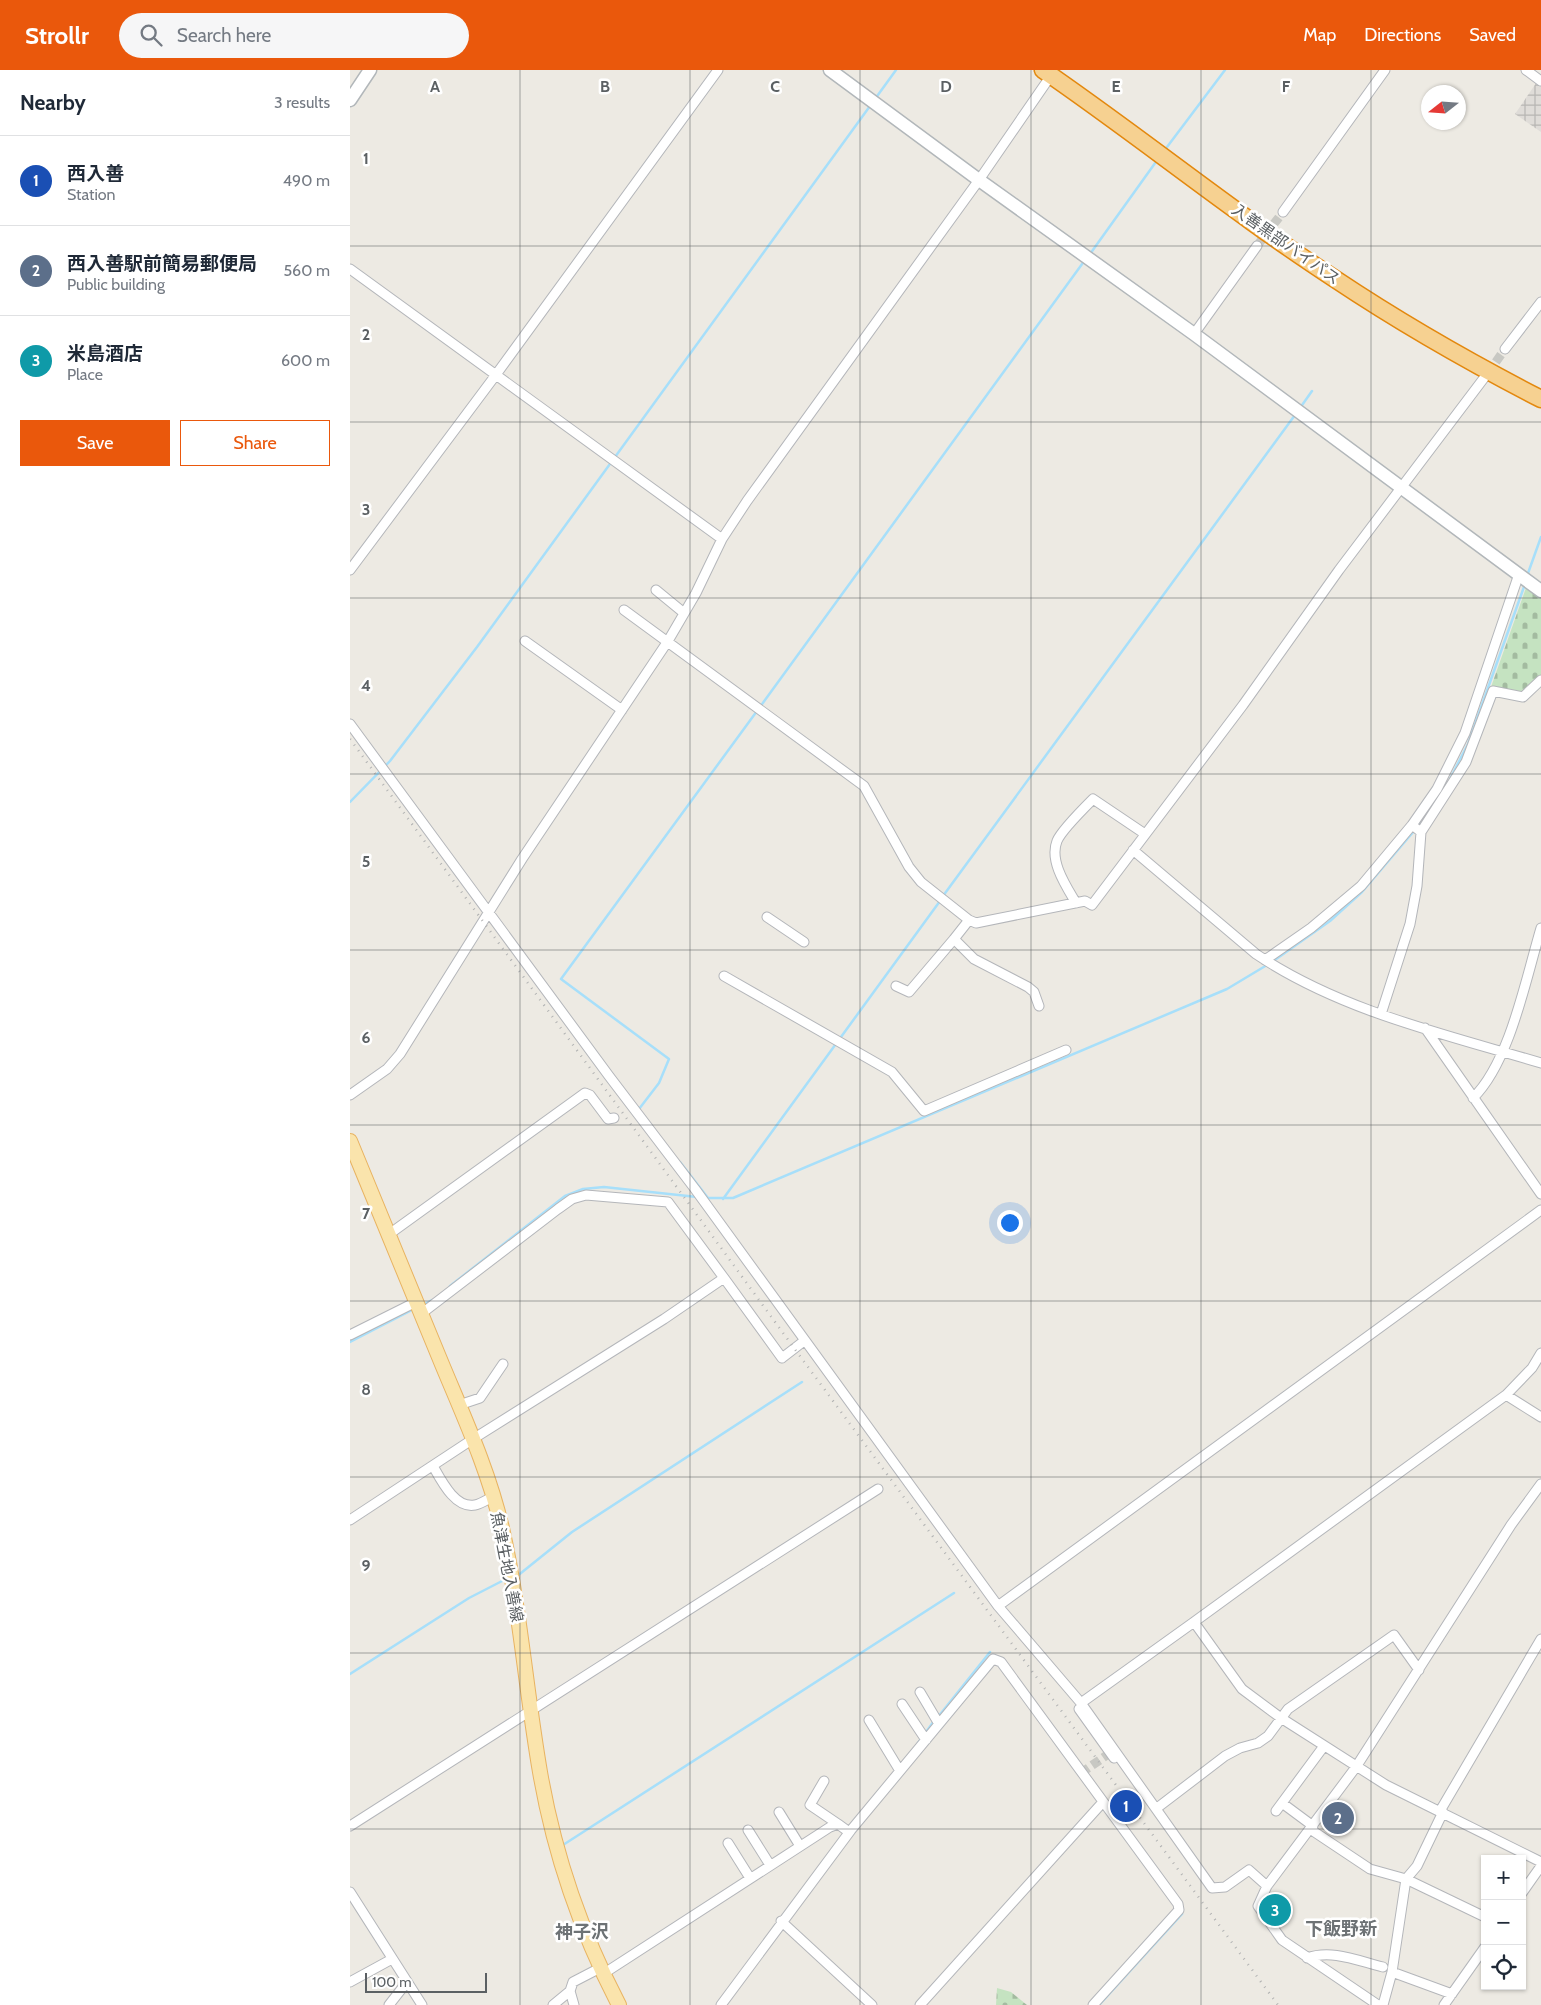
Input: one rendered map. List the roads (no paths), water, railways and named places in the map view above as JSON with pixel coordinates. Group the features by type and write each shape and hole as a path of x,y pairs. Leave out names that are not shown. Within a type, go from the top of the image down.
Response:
{"highway":[{"name":"入善黒部バイパス","path":"1050,72 1246,218 1336,280 1457,353 1541,399"}],"main road":[{"name":"魚津生地入善線","path":"350,1141 473,1439 494,1496 512,1578 541,1774 558,1849 580,1918 601,1971 619,2005"}],"street":[{"path":"350,100 370,70"},
{"path":"350,570 495,376 718,70"},
{"path":"830,70 979,180 1194,334 1541,591"},
{"path":"1282,212 1385,70"},
{"path":"1526,70 1541,81"},
{"path":"350,1095 386,1070 400,1054 488,913 668,641 722,539 979,180 1050,72"},
{"path":"1194,334 1257,246"},
{"path":"350,269 722,539"},
{"path":"1505,349 1541,302"},
{"path":"624,610 864,786 908,867 921,882 969,920 976,923 1085,902 1092,905 1242,705 1400,488 1484,378"},
{"path":"1265,960 1311,928 1361,886 1412,825 1437,789 1465,733 1519,574"},
{"path":"656,590 684,613"},
{"path":"525,641 622,710"},
{"path":"1381,1014 1410,924 1417,886 1421,832 1466,762 1493,691 1523,697 1541,680"},
{"path":"350,724 488,913 695,1189 998,1606 1081,1703 1144,1788 1212,1888 1225,1887 1250,1870 1267,1886"},
{"path":"1076,904 1061,877 1056,859 1057,840 1093,799 1145,834"},
{"path":"1412,825 1421,832"},
{"path":"1133,850 1265,960 1330,995 1381,1014 1541,1064"},
{"path":"768,917 804,942"},
{"path":"896,986 909,992 969,920"},
{"path":"1473,1098 1485,1086 1504,1052 1541,928"},
{"path":"954,939 974,959 1028,987 1034,992 1039,1006"},
{"path":"724,976 892,1072 924,1110 1066,1050"},
{"path":"1425,1028 1541,1194"},
{"path":"388,1235 586,1093 590,1095 608,1119 614,1118"},
{"path":"350,1335 419,1308 572,1199 586,1195 668,1202 782,1358 804,1341"},
{"path":"998,1606 1541,1210"},
{"path":"350,1520 473,1439 664,1319 724,1278"},
{"path":"1081,1703 1506,1395 1532,1368 1541,1353"},
{"path":"459,1405 480,1398 503,1364"},
{"path":"1506,1395 1541,1417"},
{"path":"433,1466 444,1485 457,1499 465,1504 475,1505 494,1496"},
{"path":"1378,2005 1282,1940 1258,1906 1267,1886 1356,1767 1511,1525 1541,1484"},
{"path":"350,1826 878,1489"},
{"path":"1194,1622 1242,1689 1281,1718 1386,1785 1541,1862"},
{"path":"1157,1808 1225,1756 1240,1748 1258,1743 1268,1736 1288,1709 1394,1635 1419,1670"},
{"path":"1383,2005 1392,1972 1406,1878 1417,1866 1442,1812 1541,1639"},
{"path":"721,2005 849,1832 993,1660 1001,1662 1178,1904 1179,1910 1093,2005"},
{"path":"1064,1683 1065,1690 1109,1754 1137,1789 1144,1788"},
{"path":"920,1692 939,1724"},
{"path":"902,1704 926,1740"},
{"path":"869,1720 900,1771"},
{"path":"1276,1811 1324,1746"},
{"path":"824,1781 810,1805 849,1832"},
{"path":"920,2005 1103,1802"},
{"path":"1282,1803 1370,1870 1406,1878 1481,1915"},
{"path":"779,1812 800,1846"},
{"path":"574,2005 570,1992 573,1982 601,1971 838,1824"},
{"path":"748,1830 770,1865"},
{"path":"728,1843 750,1878"},
{"path":"1526,1887 1541,1866"},
{"path":"350,1892 422,2005"},
{"path":"781,1922 872,2005"},
{"path":"1444,2005 1481,1953"},
{"path":"1307,1958 1317,1954 1332,1954 1383,1967"},
{"path":"350,1982 392,1959"},
{"path":"1392,1972 1452,1994"},
{"path":"389,2005 407,1982"},
{"path":"553,2005 570,1992"}],"waterway":[{"path":"875,99 896,70"},
{"path":"1164,151 1225,70"},
{"path":"350,802 390,761 477,647 870,106"},
{"path":"1090,254 1158,159"},
{"path":"760,707 1085,260"},
{"path":"1300,408 1312,391"},
{"path":"943,896 1295,415"},
{"path":"1527,576 1541,537"},
{"path":"1450,779 1468,744 1525,584"},
{"path":"640,1111 639,1109 659,1083 669,1059 561,979 757,711"},
{"path":"1417,826 1446,786"},
{"path":"1272,962 1330,921 1362,892 1414,831"},
{"path":"723,1199 940,901"},
{"path":"705,1198 733,1198 1227,989 1267,965"},
{"path":"680,1162 708,1198"},
{"path":"450,1286 565,1196 583,1189 604,1187 697,1197"},
{"path":"421,1306 432,1300"},
{"path":"350,1342 414,1309"},
{"path":"516,1577 572,1532 802,1382"},
{"path":"350,1674 469,1598 506,1579"},
{"path":"563,1845 954,1593"},
{"path":"938,1717 990,1652"},
{"path":"918,1743 934,1721"},
{"path":"1099,2005 1182,1914"}],"tunnel":[{"path":"1257,246 1283,212"},
{"path":"1488,373 1505,349"},
{"path":"1081,1773 1107,1755"}],"railway":[{"path":"350,739 794,1348 1278,2005"}],"place":[{"name":"西入善","path":"1126,1806"},
{"name":"西入善駅前簡易郵便局","path":"1338,1818"},
{"name":"米島酒店","path":"1275,1910"}],"district":[{"name":"下飯野新","path":"1341,1929"},
{"name":"神子沢","path":"582,1932"}]}
